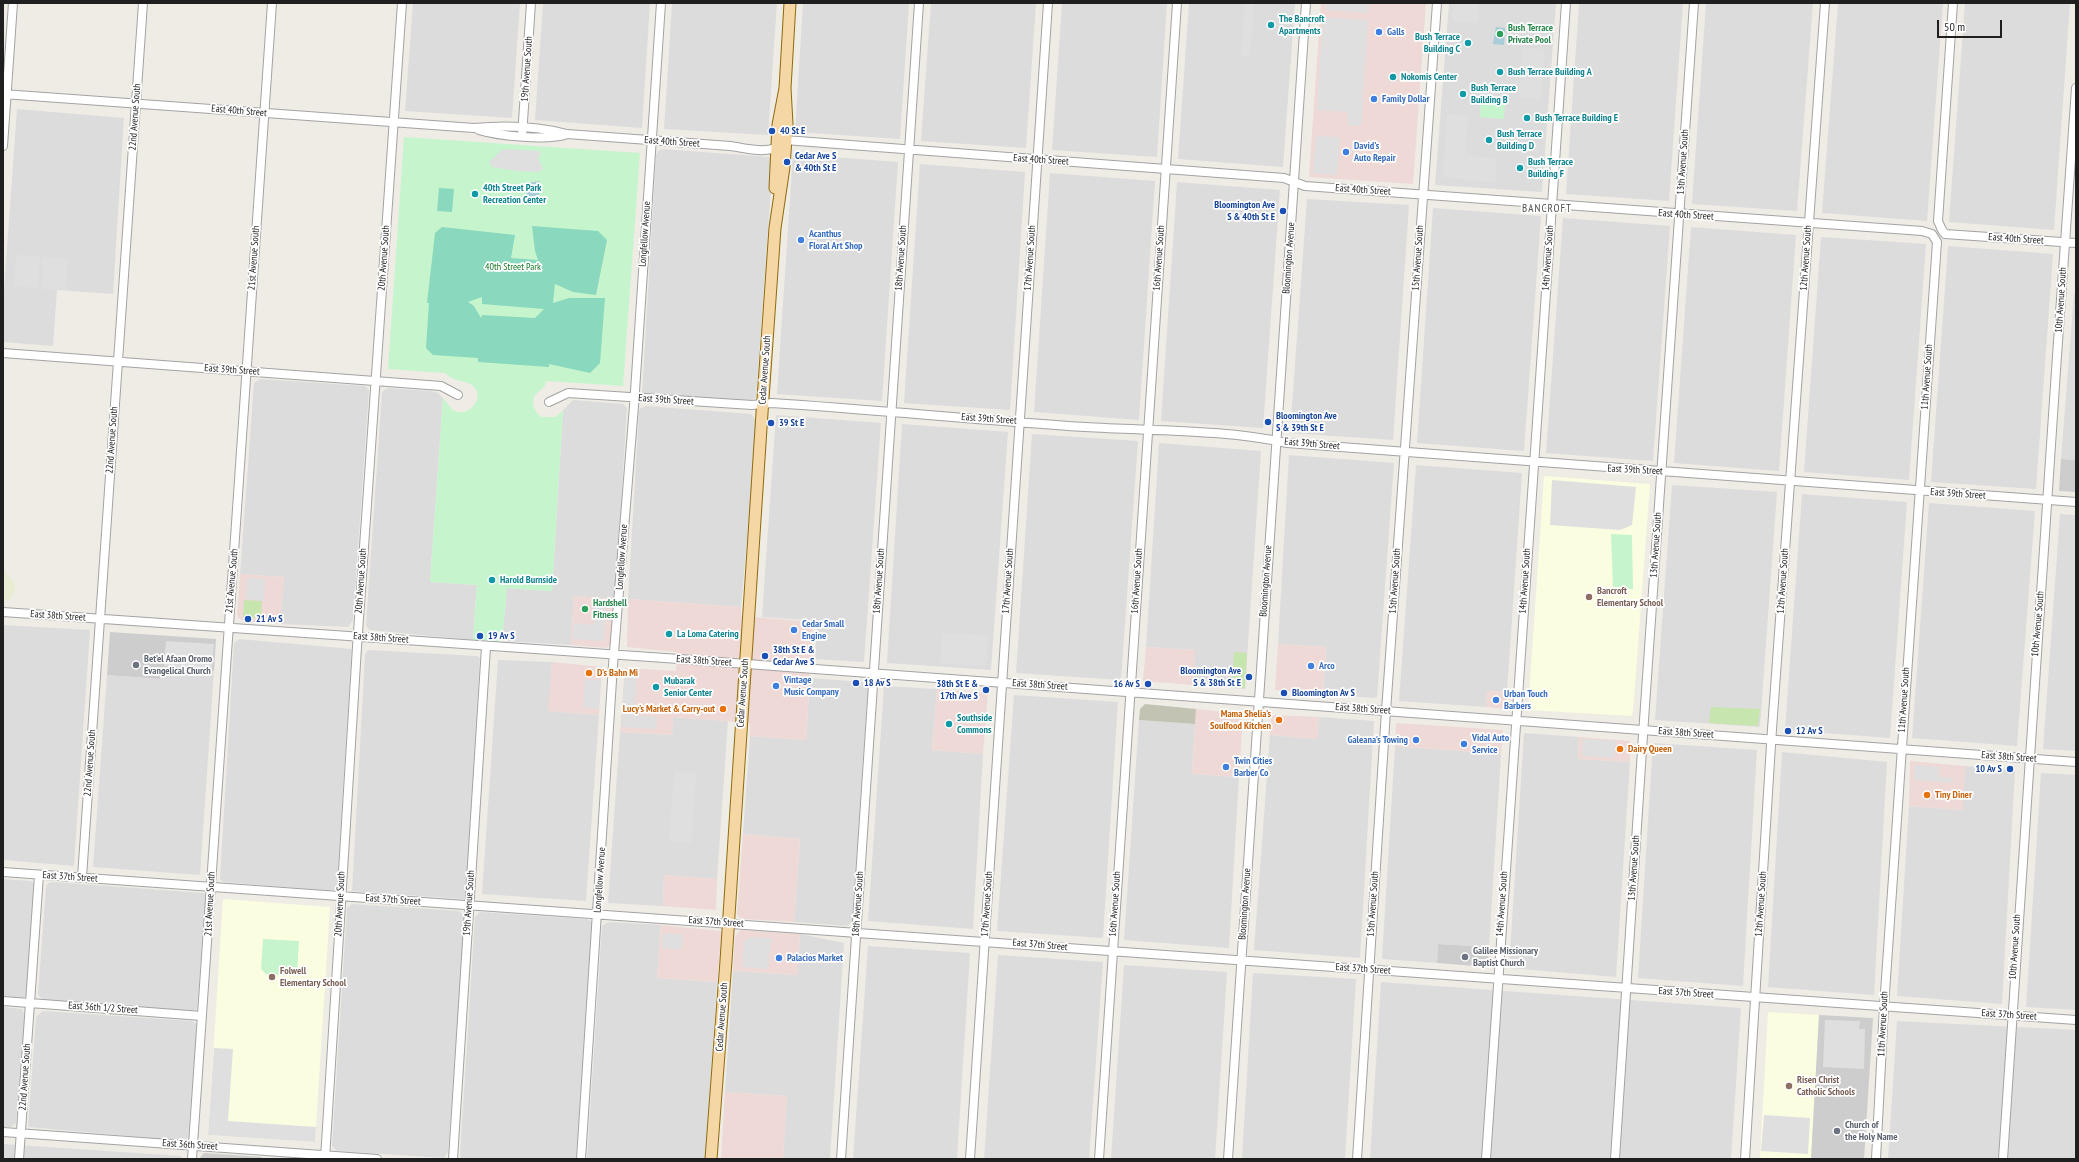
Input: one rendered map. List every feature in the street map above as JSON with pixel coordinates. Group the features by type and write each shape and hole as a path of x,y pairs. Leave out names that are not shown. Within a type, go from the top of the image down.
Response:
{"main road":[{"name":"Cedar Avenue South","path":"775,228 784,167 785,88 790,3"},
{"name":"Cedar Avenue South","path":"711,1159 775,228 776,148 785,88"}],"street":[{"path":"3,146 5,94 13,3"},
{"name":"22nd Avenue South","path":"82,877 143,3"},
{"name":"21st Avenue South","path":"192,1159 272,3"},
{"name":"20th Avenue South","path":"325,1157 340,896 402,3"},
{"name":"19th Avenue South","path":"523,132 531,3"},
{"name":"Longfellow Avenue","path":"581,1159 614,655 634,398 661,3"},
{"name":"18th Avenue South","path":"841,1159 890,412 919,3"},
{"name":"17th Avenue South","path":"970,1159 1048,3"},
{"name":"16th Avenue South","path":"1099,1159 1129,692 1177,3"},
{"name":"Bloomington Avenue","path":"1228,1159 1306,3"},
{"name":"15th Avenue South","path":"1357,1159 1386,711 1437,3"},
{"name":"14th Avenue South","path":"1486,1159 1497,978 1566,3"},
{"name":"13th Avenue South","path":"1615,1159 1643,730 1694,3"},
{"name":"12th Avenue South","path":"1745,1159 1771,739 1825,3"},
{"name":"East 40th Street","path":"1953,3 1939,224 1945,234 2076,243"},
{"name":"10th Avenue South","path":"2003,1159 2027,758 2048,500 2076,88"},
{"name":"East 40th Street","path":"5,94 474,128 486,132 523,132 558,138 567,134 730,146 752,150 769,150 776,148"},
{"name":"East 40th Street","path":"785,140 1284,178 1305,186 1680,215 1928,232 1932,234 1937,242"},
{"name":"11th Avenue South","path":"1876,1159 1884,1007 1918,491 1937,242"},
{"name":"East 39th Street","path":"3,353 247,370 441,386 458,395"},
{"name":"East 39th Street","path":"549,402 568,393 744,405 772,403 1019,422 1148,430 1533,462 2076,502"},
{"name":"East 38th Street","path":"3,612 1001,682 2076,762"},
{"name":"19th Avenue South","path":"453,1159 486,647"},
{"name":"East 37th Street","path":"3,872 2076,1020"},
{"name":"22nd Avenue South","path":"20,1159 39,874"},
{"name":"East 36th 1/2 Street","path":"3,1001 202,1016"},
{"name":"East 36th Street","path":"3,1132 193,1145 325,1157 377,1159"}],"shaded area":[{"path":"413,3 520,3 512,118 405,111"},
{"path":"543,3 650,3 642,128 535,120"},
{"path":"672,3 777,3 768,135 664,129"},
{"path":"803,3 909,3 900,139 795,132"},
{"path":"931,3 1036,3 1026,148 921,141"},
{"path":"1062,3 1167,3 1157,157 1052,150"},
{"path":"1189,3 1295,3 1283,167 1178,159"},
{"path":"1245,3 1254,3 1250,57 1241,56"},
{"path":"1321,3 1426,3 1413,184 1309,177"},
{"path":"1326,3 1369,3 1368,13 1326,10"},
{"path":"1449,3 1556,3 1542,192 1435,185"},
{"path":"1454,3 1478,3 1477,23 1453,21"},
{"path":"1579,3 1683,3 1669,201 1566,194"},
{"path":"1706,3 1813,3 1797,211 1692,204"},
{"path":"1838,3 1943,3 1927,221 1822,213"},
{"path":"1965,3 2070,3 2054,230 1949,222"},
{"path":"1323,17 1368,20 1361,126 1347,125 1347,112 1317,110"},
{"path":"1522,48 1545,49 1541,99 1519,97"},
{"path":"17,109 124,118 113,294 57,290 53,346 3,342 3,303"},
{"path":"1447,114 1468,116 1464,179 1443,177"},
{"path":"1316,136 1340,137 1337,175 1313,173"},
{"path":"1519,142 1539,143 1539,151 1518,150"},
{"path":"503,149 539,151 541,154 538,158 543,169 539,172 517,171 492,167 489,162"},
{"path":"662,149 770,157 773,162 756,398 751,401 642,393 656,155 658,151"},
{"path":"793,154 898,162 882,401 777,394"},
{"path":"1466,156 1497,158 1495,182 1464,180"},
{"path":"920,164 1025,172 1010,410 904,403"},
{"path":"1050,173 1155,181 1139,420 1034,412"},
{"path":"1177,182 1280,190 1263,428 1161,421"},
{"path":"1307,199 1409,205 1393,440 1290,433"},
{"path":"1433,208 1541,216 1524,451 1417,443"},
{"path":"1563,218 1670,226 1653,461 1546,453"},
{"path":"1691,227 1796,235 1779,471 1674,463"},
{"path":"1821,237 1926,244 1909,480 1804,472"},
{"path":"1948,246 2053,254 2036,489 1931,482"},
{"path":"16,255 40,256 38,288 14,286"},
{"path":"43,257 68,258 66,290 42,289"},
{"path":"2074,294 2076,294 2076,460 2061,459"},
{"path":"260,379 365,386 369,390 353,620 348,627 280,624 284,577 240,574 254,383"},
{"path":"387,388 431,391 438,393 443,398 430,582 477,585 473,640 370,630 366,626 382,392"},
{"path":"573,400 623,404 627,408 615,599 574,596 571,645 502,641 507,588 552,591 563,410"},
{"path":"646,406 751,414 755,419 757,425 741,607 628,599 639,411 641,408"},
{"path":"776,415 881,423 864,662 815,659 817,621 762,617"},
{"path":"902,424 1008,432 991,670 887,663"},
{"path":"1032,434 1138,441 1121,680 1016,673"},
{"path":"1159,443 1261,451 1245,689 1193,685 1195,650 1146,647"},
{"path":"1289,455 1394,463 1377,697 1323,694 1326,647 1278,644"},
{"path":"2061,459 2076,460 2076,492 2059,491"},
{"path":"1416,465 1522,473 1507,692 1487,691 1486,707 1399,701"},
{"name":"Bancroft Elementary School","path":"1544,476 1650,484 1633,712 1631,716 1528,710"},
{"path":"1552,480 1636,487 1632,525 1620,530 1550,525"},
{"path":"1672,485 1777,492 1760,727 1655,720"},
{"path":"1802,494 1907,502 1890,738 1785,730"},
{"path":"1929,503 2035,511 2017,746 1912,738"},
{"path":"2060,514 2076,515 2076,751 2043,749"},
{"path":"3,569 15,584 15,592 9,601 3,600"},
{"path":"240,574 284,577 280,624 243,621 239,618 237,615"},
{"path":"247,578 265,579 264,601 246,599"},
{"path":"574,596 615,599 612,642 607,648 571,645"},
{"path":"628,599 741,607 741,616 813,622 806,740 750,736 750,723 673,717 672,735 620,732 625,668 676,671 677,652 627,647"},
{"path":"595,602 606,603 604,638 602,641 573,639 574,623 594,625"},
{"path":"3,625 90,630 74,866 3,860"},
{"path":"110,632 216,639 214,671 162,667 160,679 107,675"},
{"path":"942,633 988,636 986,666 940,663"},
{"path":"239,639 352,649 337,887 332,891 223,882 220,879 234,643"},
{"path":"166,641 214,644 212,669 164,666"},
{"path":"1278,644 1326,647 1323,694 1275,690"},
{"path":"1146,647 1195,650 1193,685 1143,681"},
{"path":"368,650 477,656 480,658 466,895 463,899 352,891 365,655"},
{"path":"498,660 552,662 549,711 599,715 586,901 482,894"},
{"path":"552,662 602,667 599,715 548,711"},
{"path":"161,667 214,671 200,875 93,867 107,675 160,679"},
{"path":"625,670 637,671 634,715 657,717 656,729 621,727"},
{"path":"810,678 863,682 868,688 852,922 847,926 794,922 800,839 743,834 750,736 806,740"},
{"path":"585,679 601,680 599,709 583,707"},
{"path":"884,686 937,689 932,750 983,754 973,929 868,921"},
{"path":"937,689 988,693 983,754 932,750"},
{"name":"Urban Touch Barbers","path":"1487,691 1507,692 1506,709 1486,707"},
{"path":"1014,695 1118,702 1103,938 997,931"},
{"path":"1145,704 1196,709 1195,724 1139,720 1140,709"},
{"path":"1196,709 1243,714 1239,777 1192,774"},
{"path":"1271,715 1319,717 1317,739 1270,735"},
{"path":"673,717 728,721 717,879 664,875 663,906 608,903 620,732 672,735"},
{"path":"1319,717 1374,721 1360,958 1254,950 1270,735 1317,739"},
{"path":"1139,720 1195,724 1192,774 1239,777 1229,948 1124,940"},
{"path":"1396,723 1503,730 1501,754 1395,746"},
{"path":"1524,733 1579,737 1578,759 1630,762 1616,977 1509,968"},
{"path":"1579,737 1630,741 1630,762 1578,759"},
{"path":"1583,739 1616,741 1614,758 1582,756"},
{"path":"1653,743 1757,750 1743,986 1638,978"},
{"path":"1395,746 1501,754 1489,947 1438,944 1437,963 1382,959"},
{"path":"1782,752 1887,762 1874,995 1768,987"},
{"path":"1910,761 1965,766 1963,810 1909,806"},
{"path":"1915,765 1940,767 1939,777 1953,778 1952,783 1914,780"},
{"path":"1965,766 2015,770 2002,1004 1897,996 1909,806 1962,810"},
{"path":"674,772 696,773 691,843 669,841"},
{"path":"2041,773 2076,775 2076,1010 2026,1007"},
{"path":"743,834 800,839 794,922 743,919 737,914"},
{"path":"664,875 717,879 716,910 663,906"},
{"path":"3,879 31,881 35,885 26,996 21,998 3,996"},
{"path":"53,882 204,893 206,897 197,1009 193,1011 45,1000 40,997 38,994 46,887 48,883"},
{"name":"Folwell Elementary School","path":"223,899 330,907 315,1142 208,1135"},
{"path":"352,904 459,911 465,917 448,1152 444,1158 337,1151 332,1146 347,908"},
{"path":"480,912 586,919 591,921 593,925 576,1159 461,1158 475,917"},
{"path":"609,922 661,925 657,978 717,982 706,1159 587,1159 602,926"},
{"path":"661,925 720,931 722,933 717,982 657,978"},
{"path":"741,930 800,934 797,975 733,971 735,936"},
{"path":"663,933 683,935 682,950 662,948"},
{"path":"800,934 844,943 830,1159 783,1159 787,1096 725,1092 733,971 797,975"},
{"path":"749,937 771,938 768,969 742,967 744,940 748,940"},
{"path":"1438,944 1489,947 1488,967 1437,963"},
{"path":"868,946 970,953 957,1159 853,1159"},
{"path":"998,955 1103,962 1089,1159 984,1159"},
{"path":"1124,965 1227,972 1215,1159 1111,1159"},
{"path":"1253,973 1356,979 1345,1159 1242,1159"},
{"path":"1381,982 1741,1008 1731,1159 1370,1159"},
{"path":"3,1007 22,1009 25,1015 16,1123 11,1127 3,1127"},
{"path":"43,1011 192,1021 195,1023 197,1025 188,1139 184,1141 28,1127 36,1017"},
{"name":"Risen Christ Catholic Schools","path":"1768,1012 1819,1015 1811,1159 1760,1159"},
{"path":"1819,1015 1873,1018 1864,1159 1811,1159"},
{"path":"1825,1020 1860,1021 1859,1029 1865,1029 1864,1069 1823,1067"},
{"path":"1897,1021 2076,1030 2076,1159 1888,1159"},
{"path":"214,1048 233,1049 228,1121 316,1127 315,1142 208,1135"},
{"path":"725,1092 787,1096 783,1159 721,1159"},
{"path":"1764,1115 1810,1118 1808,1154 1761,1151"},
{"path":"3,1144 181,1156 181,1159 3,1159"},
{"path":"204,1153 262,1157 262,1159 199,1159"}],"green space":[{"path":"1481,99 1505,101 1504,119 1480,117"},
{"name":"40th Street Park","path":"404,137 640,153 623,386 546,381 545,386 534,396 534,407 541,417 556,417 563,410 552,591 507,588 502,641 473,640 477,585 430,582 443,398 453,410 464,412 474,406 477,396 476,391 470,384 456,380 445,373 388,369"},
{"path":"439,188 454,189 452,212 437,211"},
{"path":"532,226 598,231 607,240 596,295 573,292 555,284 553,303 569,298 605,298 600,363 590,373 549,364 549,367 478,362 478,358 433,355 426,348 429,303 427,303 435,233 442,227 515,235 511,258 538,260 535,251","holes":["482,297 482,304 544,309 535,318 482,315 481,318 474,306 468,302"]},
{"path":"1611,534 1632,535 1633,589 1613,589"},
{"path":"244,600 262,601 261,618 243,617"},
{"path":"1234,652 1247,653 1245,688 1232,688"},
{"path":"1711,707 1760,709 1758,726 1709,723"},
{"path":"263,939 299,941 297,976 266,974 261,969"}],"water":[{"name":"Bush Terrace Private Pool","path":"1496,27 1505,28 1504,45 1493,44"},
{"path":"540,181 539,200 526,195 527,183"}],"place":[{"name":"The Bancroft Apartments","path":"1271,25"},
{"name":"Galls","path":"1379,32"},
{"name":"Bush Terrace Private Pool","path":"1500,34"},
{"name":"Bush Terrace Building C","path":"1468,43"},
{"name":"Bush Terrace Building A","path":"1500,72"},
{"name":"Nokomis Center","path":"1393,77"},
{"name":"Bush Terrace Building B","path":"1463,94"},
{"name":"Family Dollar","path":"1374,99"},
{"name":"Bush Terrace Building E","path":"1527,118"},
{"name":"40 St E","path":"772,131"},
{"name":"Bush Terrace Building D","path":"1489,140"},
{"name":"David's Auto Repair","path":"1346,152"},
{"name":"Cedar Ave S & 40th St E","path":"787,162"},
{"name":"Bush Terrace Building F","path":"1520,168"},
{"name":"40th Street Park Recreation Center","path":"475,194"},
{"name":"Bloomington Ave S & 40th St E","path":"1283,211"},
{"name":"Acanthus Floral Art Shop","path":"801,240"},
{"name":"Bloomington Ave S & 39th St E","path":"1268,422"},
{"name":"39 St E","path":"771,423"},
{"name":"Harold Burnside","path":"492,580"},
{"name":"Bancroft Elementary School","path":"1589,597"},
{"name":"Hardshell Fitness","path":"585,609"},
{"name":"21 Av S","path":"248,619"},
{"name":"Cedar Small Engine","path":"794,630"},
{"name":"La Loma Catering","path":"669,634"},
{"name":"19 Av S","path":"480,636"},
{"name":"38th St E & Cedar Ave S","path":"765,656"},
{"name":"Bet’el Afaan Oromo Evangelical Church","path":"136,665"},
{"name":"Arco","path":"1311,666"},
{"name":"D's Bahn Mi","path":"589,673"},
{"name":"Bloomington Ave S & 38th St E","path":"1249,677"},
{"name":"18 Av S","path":"856,683"},
{"name":"16 Av S","path":"1148,684"},
{"name":"Vintage Music Company","path":"776,686"},
{"name":"Mubarak Senior Center","path":"656,687"},
{"name":"38th St E & 17th Ave S","path":"986,690"},
{"name":"Bloomington Av S","path":"1284,693"},
{"name":"Urban Touch Barbers","path":"1496,700"},
{"name":"Lucy's Market & Carry-out","path":"723,709"},
{"name":"Mama Shelia's Soulfood Kitchen","path":"1279,720"},
{"name":"Southside Commons","path":"949,724"},
{"name":"12 Av S","path":"1788,731"},
{"name":"Galeana's Towing","path":"1416,740"},
{"name":"Vidal Auto Service","path":"1464,744"},
{"name":"Dairy Queen","path":"1620,749"},
{"name":"Twin Cities Barber Co","path":"1226,767"},
{"name":"10 Av S","path":"2010,769"},
{"name":"Tiny Diner","path":"1927,795"},
{"name":"Galilee Missionary Baptist Church","path":"1465,957"},
{"name":"Palacios Market","path":"779,958"},
{"name":"Folwell Elementary School","path":"272,977"},
{"name":"Risen Christ Catholic Schools","path":"1789,1086"},
{"name":"Church of the Holy Name","path":"1837,1131"}],"district":[{"name":"BANCROFT","path":"1547,209"}]}
